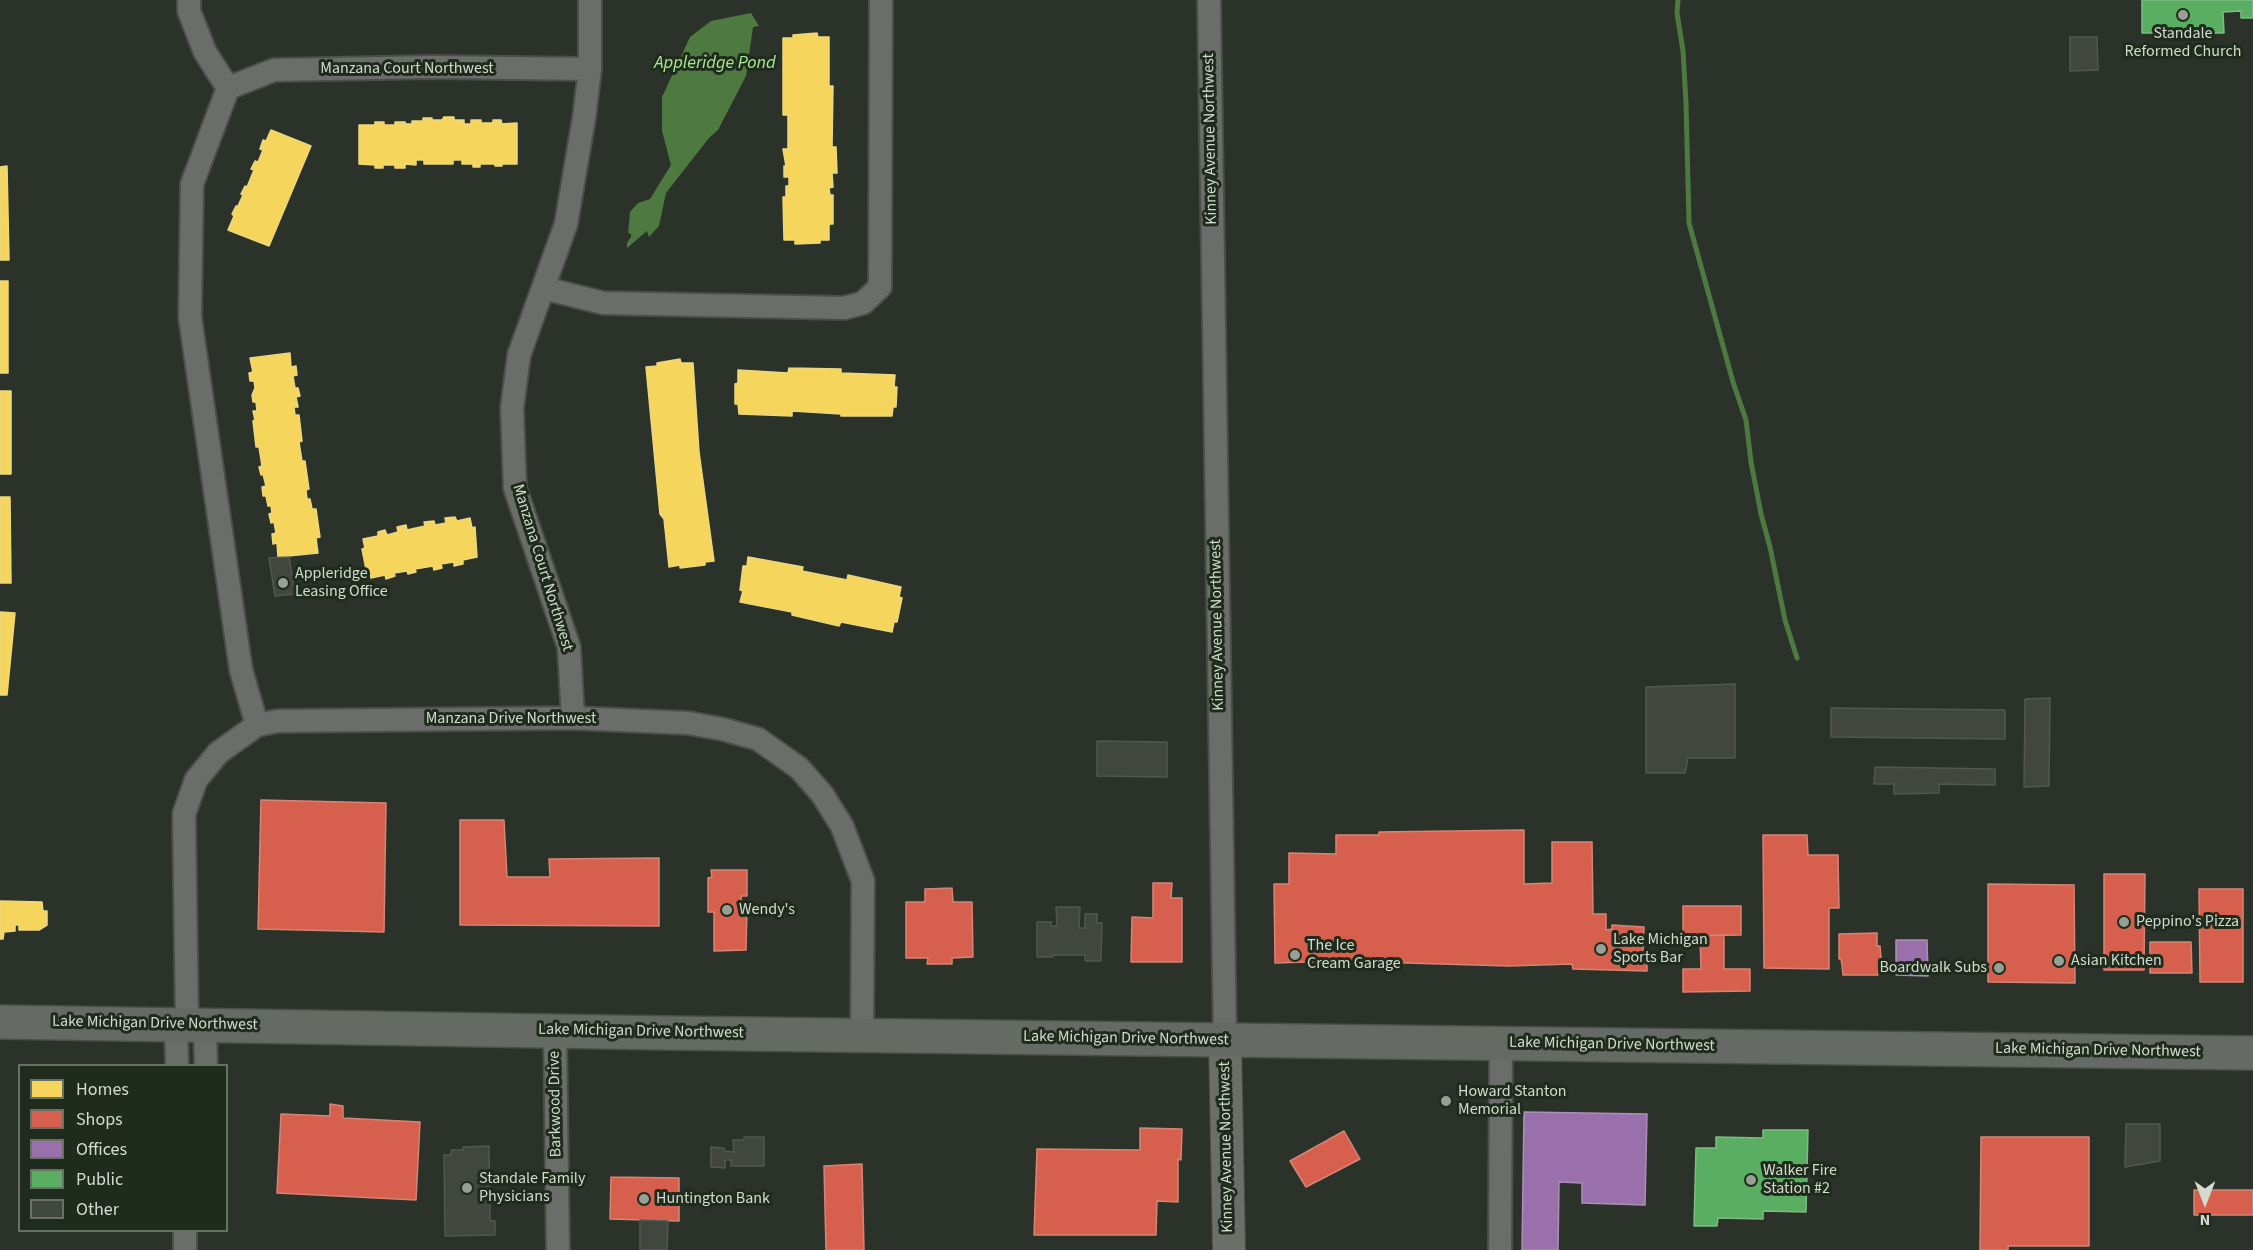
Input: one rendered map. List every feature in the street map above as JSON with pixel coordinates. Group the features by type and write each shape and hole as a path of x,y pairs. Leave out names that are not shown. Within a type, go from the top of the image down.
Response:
{"highway":[{"name":"Lake Michigan Drive Northwest","path":"0,1022 1225,1041 2253,1053"}],"street":[{"path":"189,0 189,11 205,52 228,88 192,184 190,317 241,670 257,725"},
{"name":"Manzana Court Northwest","path":"573,718 569,648 514,488 512,408 519,355 566,224 590,69 590,0"},
{"path":"543,288 603,303 844,308 863,303 880,287 881,0"},
{"name":"Kinney Avenue Northwest","path":"1209,0 1229,1250"},
{"name":"Manzana Court Northwest","path":"228,88 274,70 433,67 590,69"},
{"name":"Manzana Drive Northwest","path":"189,1025 184,814 196,780 218,753 257,725 295,719 573,718 688,723 722,729 758,739 799,768 822,794 842,826 863,881 862,1035"},
{"path":"177,1064 189,1025"},
{"path":"189,1025 206,1064"},
{"name":"Barkwood Drive","path":"555,1031 558,1250"},
{"path":"1500,1250 1501,1044"},
{"path":"185,1232 185,1250"}],"water":[{"name":"Appleridge Pond","path":"751,13 759,26 753,27 746,76 718,130 709,138 666,193 659,226 649,237 647,231 627,248 631,237 628,233 630,212 638,203 650,199 671,165 662,131 662,97 690,37 711,21"}],"building: Homes":[{"path":"817,33 818,37 829,37 829,86 833,86 832,147 836,147 837,173 832,173 833,187 829,188 830,195 833,195 833,224 829,224 829,240 820,240 820,243 795,244 795,240 784,240 783,197 786,197 789,177 784,177 784,166 786,166 783,149 788,149 788,115 783,115 783,38"},
{"path":"444,117 464,120 464,124 471,124 471,120 481,120 481,123 501,120 502,124 517,123 517,164 495,166 495,164 480,164 480,167 473,167 473,164 462,164 462,160 453,160 453,164 424,164 424,160 416,160 416,165 405,164 405,168 383,165 383,168 375,168 375,165 359,164 359,125 375,125 375,122 384,122 384,125 395,125 395,122 412,124 412,121 423,121 423,118 442,120"},
{"path":"271,130 311,146 269,246 228,230 234,216 232,214 254,170 251,169 255,161 258,162 263,150 260,149 263,140 266,141"},
{"path":"7,166 9,260 0,260 0,167"},
{"path":"0,281 8,281 8,373 0,373"},
{"path":"290,353 291,367 296,366 297,375 293,376 295,388 298,388 300,396 296,397 298,407 294,407 295,415 299,415 302,441 299,442 302,461 305,461 309,489 306,490 307,499 310,499 312,509 316,509 320,537 316,538 318,553 278,557 277,543 273,544 272,534 276,533 274,522 271,523 269,514 272,513 271,506 268,506 266,496 263,496 262,487 266,486 259,467 262,466 259,447 256,447 253,421 255,420 253,411 257,411 252,395 255,388 254,381 250,381 249,373 253,372 250,358"},
{"path":"680,359 681,363 693,363 699,452 714,561 705,562 705,565 680,568 680,565 669,567 664,519 660,514 646,367"},
{"path":"789,368 841,369 841,373 895,375 896,407 893,407 892,416 841,416 841,414 792,411 792,416 739,414 738,404 735,404 738,370 788,373"},
{"path":"0,391 11,391 11,474 0,474"},
{"path":"0,497 10,497 11,583 0,583"},
{"path":"455,517 457,521 470,518 472,528 475,527 477,557 463,560 463,564 454,566 454,562 441,564 442,568 434,570 433,566 415,569 416,572 408,574 407,571 394,573 395,576 386,579 385,575 371,578 369,568 366,569 362,549 365,548 363,539 378,536 378,532 385,530 387,535 398,532 397,527 406,525 407,530 425,526 424,522 434,521 435,525 446,523 445,518"},
{"path":"748,557 803,567 802,571 847,580 848,575 901,587 899,597 902,598 897,622 894,622 892,632 841,622 839,626 792,615 792,612 740,602 743,591 740,590 743,566 747,566"},
{"path":"0,612 15,613 7,695 0,695"},
{"path":"0,901 42,902 43,911 47,911 47,925 39,930 19,930 19,925 15,925 15,931 4,932 3,939 0,939"}],"building: Shops":[{"path":"261,800 386,803 384,932 258,929"},
{"path":"460,820 504,820 507,877 550,877 549,859 659,858 659,926 460,925"},
{"path":"1524,830 1524,884 1552,883 1552,842 1592,842 1593,914 1606,914 1606,930 1612,929 1612,925 1644,927 1643,954 1647,954 1647,971 1573,969 1572,964 1509,966 1338,961 1275,963 1274,884 1289,884 1289,853 1336,854 1336,835 1379,835 1379,832"},
{"path":"1763,835 1807,835 1808,855 1838,855 1839,908 1829,908 1829,969 1764,968"},
{"name":"Wendy's","path":"711,870 747,870 747,896 741,896 742,909 747,909 746,950 714,951 714,912 708,912 708,878 712,877"},
{"name":"Peppino's Pizza","path":"2104,874 2145,874 2144,970 2104,970"},
{"path":"1153,883 1172,883 1171,898 1182,898 1182,962 1131,962 1132,917 1153,918"},
{"path":"1988,884 2074,885 2075,983 1988,982"},
{"path":"952,888 953,902 972,902 973,957 952,958 952,964 927,964 928,958 906,958 906,902 925,902 925,889"},
{"path":"2199,889 2243,889 2243,982 2200,982"},
{"path":"1683,906 1741,906 1741,935 1683,936"},
{"path":"1877,933 1882,970 1878,970 1878,975 1843,975 1841,959 1839,959 1839,934"},
{"path":"1724,935 1724,969 1750,969 1750,991 1683,992 1683,969 1701,969 1700,936"},
{"path":"2150,942 2191,942 2192,973 2150,973"},
{"path":"330,1104 343,1106 343,1118 420,1122 416,1200 277,1193 281,1114 330,1116"},
{"path":"1140,1128 1182,1129 1181,1160 1178,1159 1178,1202 1157,1201 1156,1235 1034,1235 1037,1149 1140,1150"},
{"path":"1344,1131 1360,1159 1306,1187 1290,1161"},
{"path":"1981,1137 2089,1137 2089,1246 2008,1246 2008,1250 1980,1250"},
{"path":"862,1164 864,1250 826,1250 824,1166"},
{"path":"611,1177 679,1178 679,1221 610,1219"},
{"path":"2194,1190 2253,1190 2253,1215 2194,1215"}],"building: Offices":[{"path":"1896,940 1927,940 1928,976 1896,975"},
{"path":"1524,1112 1647,1114 1645,1205 1582,1203 1582,1183 1559,1182 1558,1250 1522,1250"}],"building: Public":[{"name":"Standale Reformed Church","path":"2142,0 2253,0 2253,18 2241,18 2241,11 2223,12 2224,33 2142,33"},
{"name":"Walker Fire Station #2","path":"1763,1130 1808,1130 1806,1212 1763,1211 1763,1219 1718,1218 1717,1226 1694,1226 1696,1148 1716,1148 1716,1137 1763,1138"}],"building: Other":[{"path":"2070,37 2097,37 2098,70 2070,71"},
{"name":"Appleridge Leasing Office","path":"289,557 295,594 275,596 269,558"},
{"path":"1735,684 1735,758 1688,758 1685,773 1646,773 1646,687"},
{"path":"2050,698 2049,786 2024,787 2025,699"},
{"path":"1831,708 2005,710 2005,739 1831,737"},
{"path":"1097,741 1167,742 1167,777 1097,776"},
{"path":"1875,767 1995,769 1995,785 1939,784 1939,793 1894,794 1894,784 1874,784"},
{"path":"1056,907 1080,907 1079,928 1085,928 1085,914 1097,914 1097,923 1102,923 1101,961 1085,961 1085,955 1037,957 1037,922 1051,922 1051,926 1057,926"},
{"path":"2126,1124 2160,1124 2160,1161 2125,1167"},
{"path":"744,1137 764,1137 764,1166 731,1166 731,1160 725,1160 725,1168 711,1167 711,1147 734,1152 733,1140 744,1140"},
{"name":"Standale Family Physicians","path":"489,1146 490,1220 495,1221 495,1235 445,1236 444,1155 451,1155 451,1150 463,1150 463,1147"},
{"path":"640,1220 668,1221 667,1250 640,1250"}],"waterway":[{"path":"1678,0 1677,13 1683,51 1686,103 1689,223 1733,382 1746,420 1761,514 1785,620 1797,658"}],"place":[{"name":"Standale Reformed Church","path":"2183,15"},
{"name":"Appleridge Leasing Office","path":"283,583"},
{"name":"Wendy's","path":"727,910"},
{"name":"Peppino's Pizza","path":"2124,922"},
{"name":"Lake Michigan Sports Bar","path":"1601,949"},
{"name":"The Ice Cream Garage","path":"1295,955"},
{"name":"Asian Kitchen","path":"2059,961"},
{"name":"Boardwalk Subs","path":"1999,968"},
{"name":"Howard Stanton Memorial","path":"1446,1101"},
{"name":"Walker Fire Station #2","path":"1751,1180"},
{"name":"Standale Family Physicians","path":"467,1188"},
{"name":"Huntington Bank","path":"644,1199"}]}
